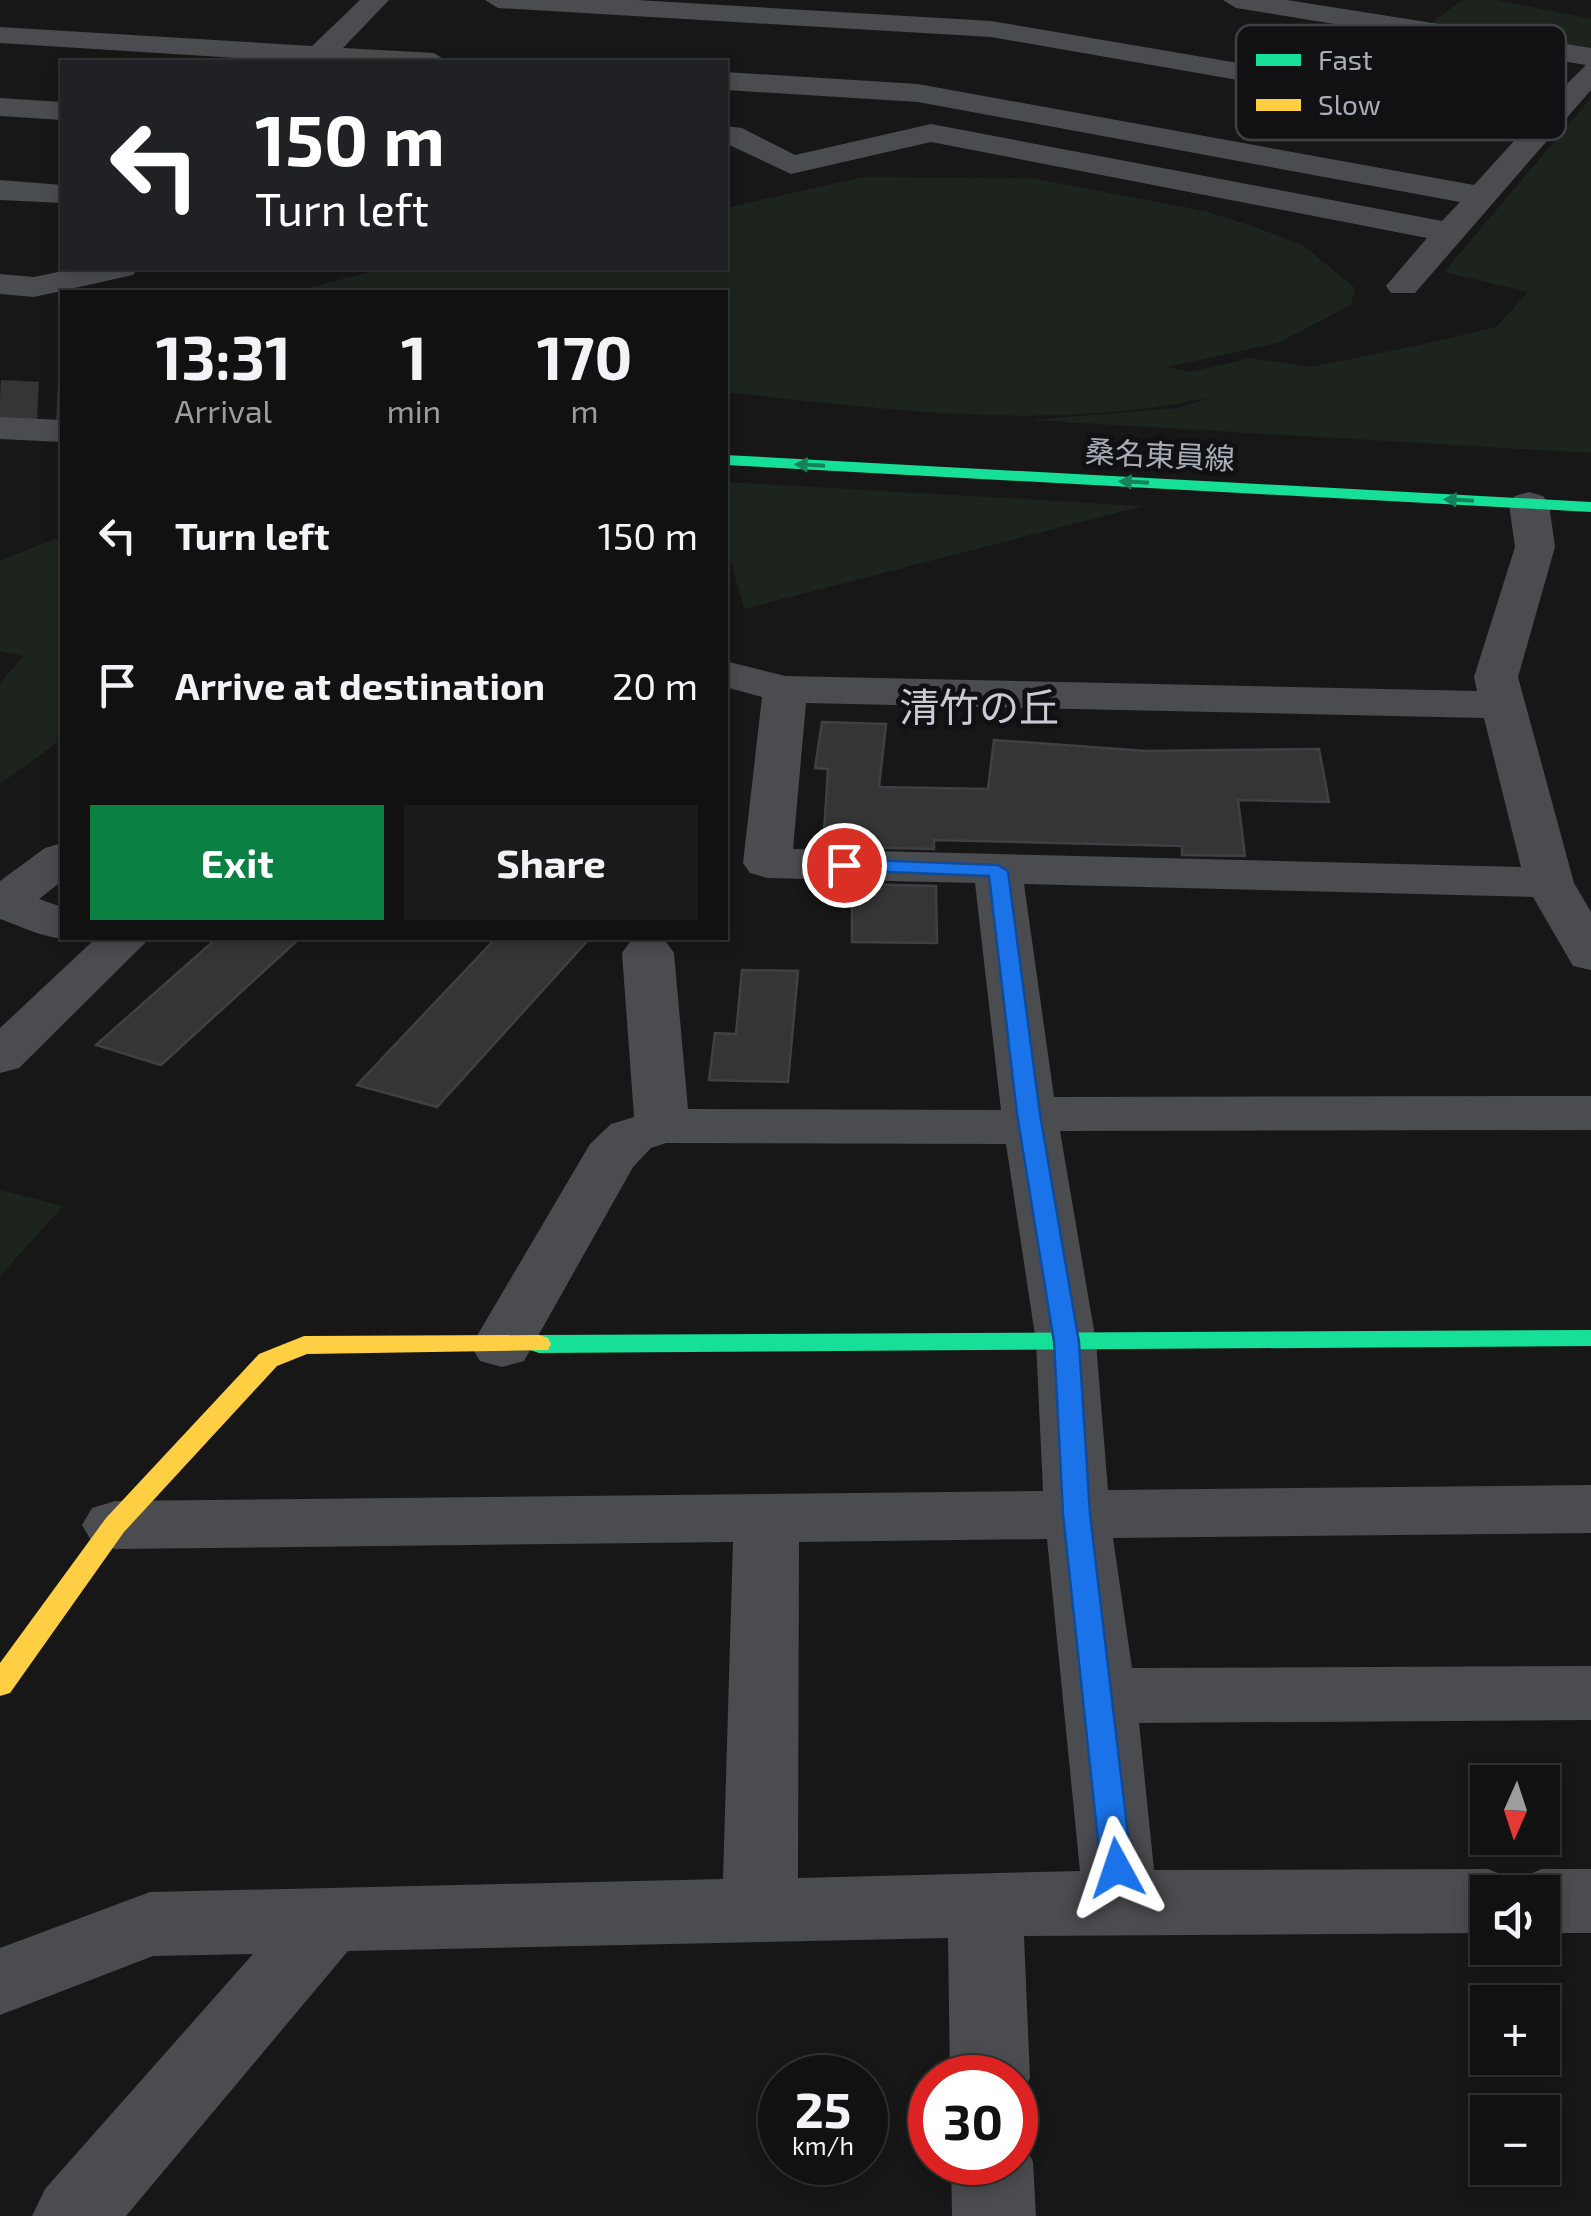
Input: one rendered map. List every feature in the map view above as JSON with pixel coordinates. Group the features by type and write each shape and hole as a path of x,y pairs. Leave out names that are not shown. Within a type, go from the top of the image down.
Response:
{"street":[{"path":"316,59 376,0"},
{"path":"498,0 991,29 1236,71"},
{"path":"806,117 918,93 1025,0"},
{"path":"1236,0 1395,25"},
{"path":"1418,25 1438,10"},
{"path":"0,35 355,60"},
{"path":"1566,52 1591,56"},
{"path":"1566,101 1591,72"},
{"path":"728,81 918,93 1481,196"},
{"path":"0,107 60,111"},
{"path":"728,134 769,126"},
{"path":"1072,160 1115,128"},
{"path":"728,134 792,165 931,133 1448,232"},
{"path":"1403,286 1532,140"},
{"path":"0,190 60,194"},
{"path":"0,284 34,287 112,270"},
{"path":"0,395 60,398"},
{"path":"0,428 60,431"},
{"name":"桑名東員線","path":"728,460 1591,507"},
{"path":"1529,504 1535,546 1525,592 1496,677 1550,883 1591,955"},
{"path":"728,675 785,689 1501,705"},
{"path":"785,689 767,862 1550,883"},
{"path":"60,860 2,903 60,923"},
{"path":"998,871 1030,1120 1066,1342 1076,1514 1100,1696 1120,1902"},
{"path":"0,1058 113,940"},
{"path":"648,953 662,1126"},
{"path":"502,1346 610,1157 631,1136 662,1126 1591,1114"},
{"path":"0,1684 116,1525 268,1360 304,1345 1591,1338"},
{"path":"116,1525 1591,1509"},
{"path":"760,1913 766,1517"},
{"path":"1100,1696 1591,1693"},
{"path":"0,1982 150,1924 1120,1902 1470,1901"},
{"path":"1560,1901 1591,1901"},
{"path":"985,1905 989,2055"},
{"path":"74,2216 329,1920"},
{"path":"993,2185 994,2216"}],"shaded area":[{"path":"1462,0 1496,0 1591,19 1591,50 1566,46 1566,25 1431,23"},
{"path":"1591,98 1591,453 1031,420 1177,408 1211,397 1151,408 1029,416 907,411 728,392 728,290 301,290 376,270 728,270 728,208 864,177 1031,178 1205,211 1304,246 1355,288 1351,305 1278,343 1166,367 1191,372 1250,358 1311,367 1496,327 1528,292 1444,272 1556,140 1566,140 1566,128"},
{"path":"728,482 1143,506 744,609 730,559"},
{"path":"60,537 60,740 0,784 0,683 24,656 0,651 0,561"},
{"path":"0,1190 63,1206 0,1276"}],"building":[{"path":"822,722 886,724 879,787 988,789 994,740 1146,751 1319,749 1329,802 1238,800 1245,856 1182,855 1182,846 934,840 934,849 852,847 852,833 824,832 828,769 815,768"},
{"path":"852,884 936,886 937,943 852,942"},
{"path":"215,940 298,940 161,1065 96,1045"},
{"path":"494,940 588,940 437,1107 357,1085"},
{"path":"742,970 798,971 788,1082 709,1080 715,1033 736,1034"}],"tunnel":[{"path":"0,399 60,402"}],"traffic: fast":[{"path":"728,460 1591,507"},
{"path":"539,1344 1591,1338"}],"traffic: slow":[{"path":"0,1685 115,1525 268,1360 304,1345 539,1344"}],"district":[{"name":"清竹の丘","path":"979,706"}],"route":[{"path":"844,865 998,871 1028,1114 1066,1342 1076,1514 1117,1868"}]}
